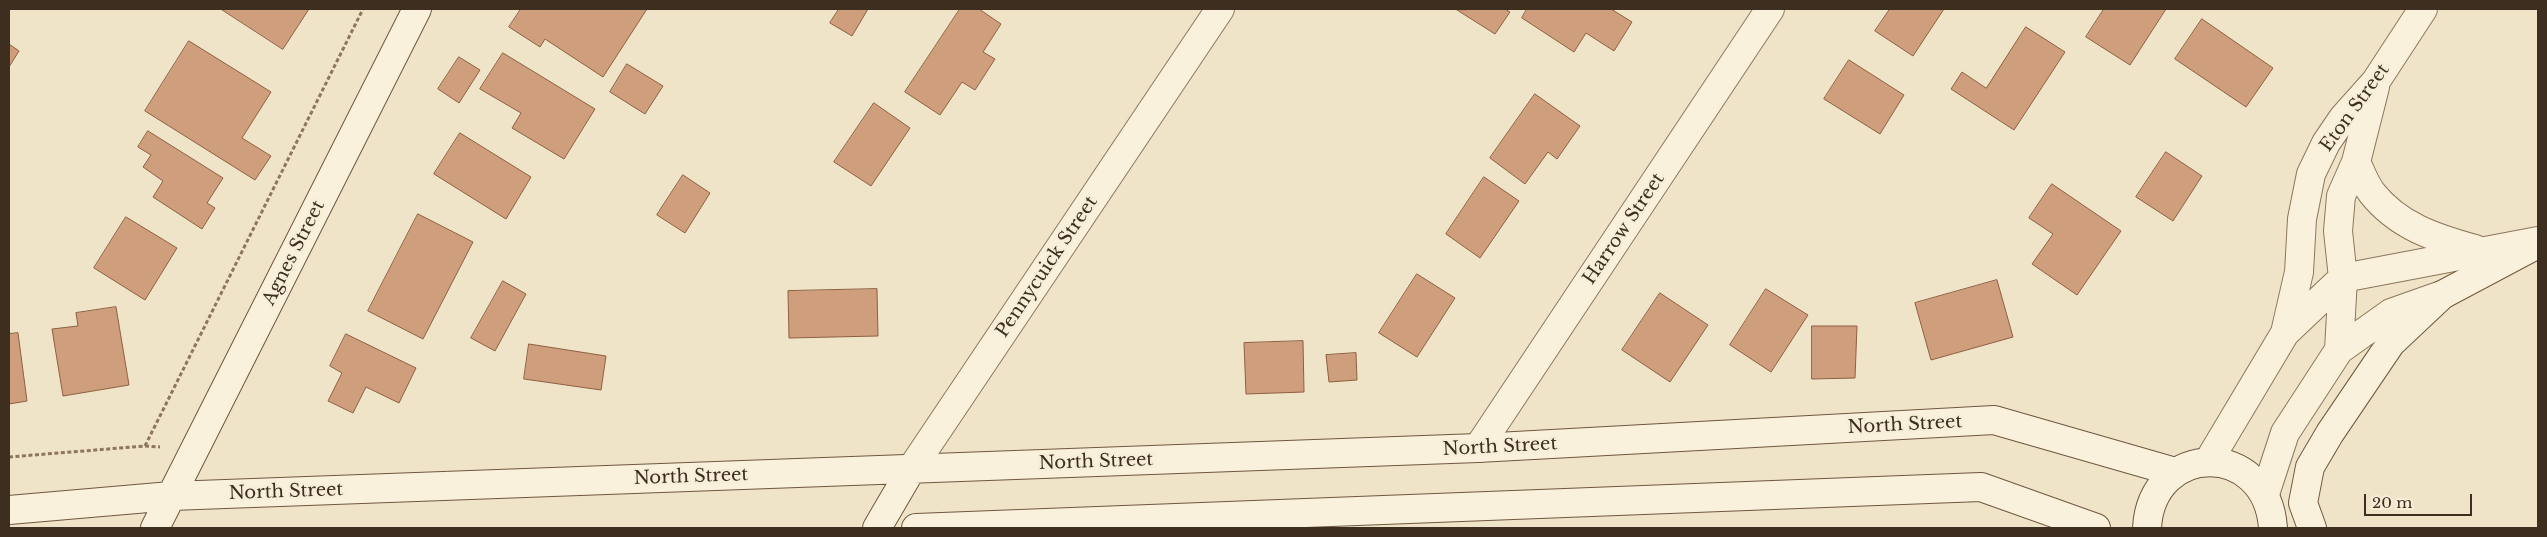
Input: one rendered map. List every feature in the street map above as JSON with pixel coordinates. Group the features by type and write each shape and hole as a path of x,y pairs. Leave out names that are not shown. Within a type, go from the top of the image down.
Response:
{"main road":[{"name":"Agnes Street","path":"155,528 417,9"},
{"name":"Pennycuick Street","path":"877,528 912,468 1220,9"},
{"name":"Harrow Street","path":"1478,448 1770,9"},
{"name":"Eton Street","path":"2285,333 2299,272 2302,219 2311,174 2326,143 2343,118 2376,81 2424,9"},
{"path":"2338,350 2343,278 2338,231 2341,196 2356,162 2376,81"},
{"path":"2356,162 2371,192 2388,210 2413,229 2480,251"},
{"path":"2208,462 2285,333 2343,278 2480,251 2538,242"},
{"path":"2265,494 2285,433 2338,350 2391,313 2442,295 2538,242"},
{"path":"2312,528 2303,503 2310,467 2330,433 2392,343 2442,295"},
{"name":"North Street","path":"9,510 171,496 1478,448 1994,420 2175,472"},
{"path":"2147,528 2150,506 2160,487 2175,472 2191,465 2208,462 2225,464 2241,470 2255,481 2265,494 2272,511 2273,528"},
{"path":"916,528 1981,487 2096,528"}],"path":[{"path":"145,446 362,9"},
{"path":"9,457 145,446 162,447"}],"building":[{"path":"221,9 309,9 283,49"},
{"path":"521,9 647,9 603,77 545,39 540,47 509,27"},
{"path":"839,9 868,9 852,36 830,23"},
{"path":"960,9 979,9 1001,24 983,52 995,59 975,90 962,82 940,115 905,92"},
{"path":"1505,9 1510,12 1495,34 1457,10"},
{"path":"1527,9 1611,9 1632,22 1614,51 1586,33 1574,52 1522,18"},
{"path":"1890,9 1944,9 1913,56 1875,31"},
{"path":"2104,9 2166,9 2130,65 2086,37"},
{"path":"2202,19 2273,68 2246,107 2175,59"},
{"path":"2026,27 2065,52 2014,130 1951,89 1962,72 1986,88"},
{"path":"189,41 271,92 242,138 271,156 255,180 145,111"},
{"path":"9,44 19,51 9,67"},
{"path":"503,53 595,109 564,159 512,128 521,113 480,89"},
{"path":"459,57 480,70 459,103 438,89"},
{"path":"1849,60 1904,95 1880,134 1824,99"},
{"path":"627,64 663,86 645,114 610,92"},
{"path":"1535,94 1580,126 1557,159 1548,152 1525,184 1490,158"},
{"path":"874,103 910,128 871,186 834,162"},
{"path":"148,131 223,178 207,203 215,208 202,229 153,197 163,181 143,167 151,155 138,147"},
{"path":"460,133 531,177 506,219 434,174"},
{"path":"2166,152 2202,176 2173,221 2136,197"},
{"path":"683,175 710,193 685,233 657,215"},
{"path":"1484,177 1519,201 1480,258 1446,234"},
{"path":"2052,184 2121,231 2077,295 2032,264 2053,234 2029,218"},
{"path":"418,214 473,242 423,339 368,311"},
{"path":"126,217 177,248 145,300 94,268"},
{"path":"1417,274 1455,298 1417,357 1379,333"},
{"path":"1997,280 2013,337 1931,360 1915,303"},
{"path":"503,281 526,294 495,351 471,338"},
{"path":"877,289 878,336 789,338 788,291"},
{"path":"1766,289 1808,315 1771,372 1730,345"},
{"path":"1660,293 1708,325 1670,382 1622,350"},
{"path":"116,307 129,385 63,396 52,329 78,326 76,313"},
{"path":"1812,326 1857,326 1855,378 1812,379"},
{"path":"18,333 27,401 9,404 9,334"},
{"path":"346,334 416,368 399,403 366,387 353,413 328,401 342,373 330,366"},
{"path":"1303,341 1304,392 1246,394 1244,343"},
{"path":"529,344 606,356 601,390 524,379"},
{"path":"1356,353 1357,380 1329,382 1326,355"}]}
